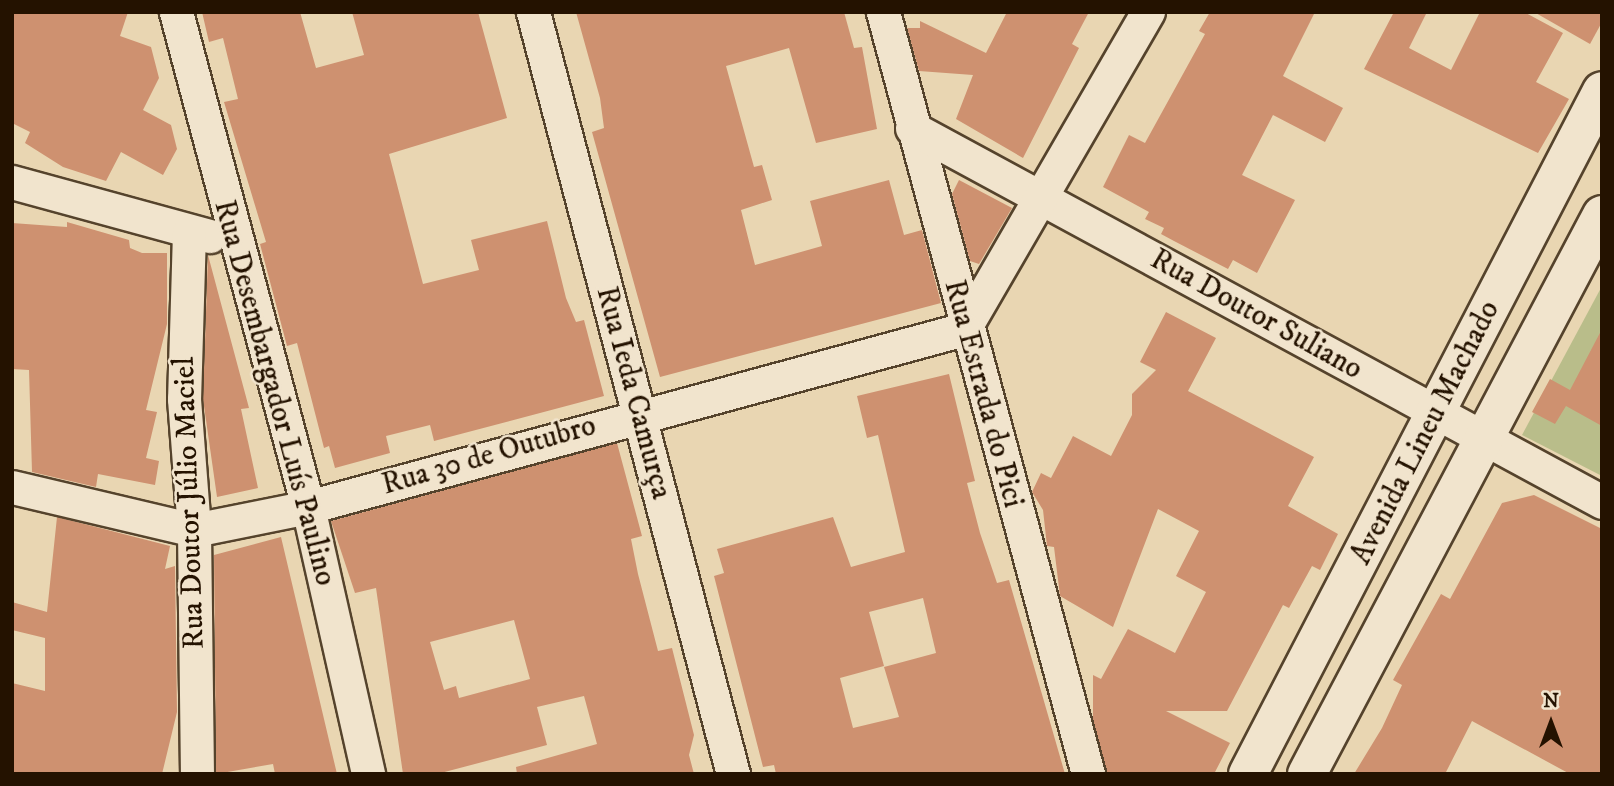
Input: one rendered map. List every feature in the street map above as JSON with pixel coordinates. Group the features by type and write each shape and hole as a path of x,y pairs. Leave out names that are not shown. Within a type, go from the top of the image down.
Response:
{"street":[{"name":"Rua Desembargador Luís Paulino","path":"176,12 233,239 308,507 368,774"},
{"name":"Rua Ieda Camurça","path":"533,12 733,774"},
{"name":"Rua Estrada do Pici","path":"883,12 964,329 1088,774"},
{"path":"964,329 1044,198 1148,12"},
{"name":"Avenida Lineu Machado","path":"1248,774 1437,415 1602,90"},
{"name":"Rua Doutor Suliano","path":"912,128 1437,415 1602,502"},
{"path":"12,182 189,232 233,239"},
{"name":"Avenida Lineu Machado","path":"1307,774 1602,215"},
{"name":"Rua Doutor Júlio Maciel","path":"189,232 184,399 194,530 197,774"},
{"name":"Rua 30 de Outubro","path":"12,487 194,530 308,507 639,414 964,329"}],"green space":[{"path":"1602,286 1602,476 1522,435"}],"building":[{"path":"12,12 128,12 120,36 151,47 159,78 143,110 171,125 177,149 163,175 121,152 106,181 63,167 25,143 30,132 12,123"},
{"path":"202,12 300,12 316,68 364,55 352,12 478,12 507,118 389,154 423,284 479,270 471,240 547,221 566,298 576,322 584,320 604,396 434,441 430,425 386,436 390,453 335,468 329,446 324,448 297,343 287,346 260,244 266,242 224,102 238,99 223,38 209,42"},
{"path":"576,12 844,12 854,48 862,47 877,129 816,143 789,48 726,66 754,167 762,165 772,200 741,210 755,265 822,246 810,201 889,180 904,235 922,230 941,303 660,377 592,132 604,128 600,98"},
{"path":"1007,12 1089,12 1072,44 1079,48 1023,158 956,119 973,75 919,71 907,28 920,28 920,21 986,53"},
{"path":"1210,12 1315,12 1283,76 1343,108 1325,142 1273,115 1242,175 1295,200 1257,273 1233,260 1228,269 1161,234 1164,228 1145,219 1149,212 1103,187 1129,135 1145,143 1205,34 1199,31"},
{"path":"1394,12 1427,12 1409,48 1451,70 1480,12 1524,12 1563,33 1536,82 1569,99 1538,153 1364,69"},
{"path":"1534,12 1602,12 1602,22 1590,44"},
{"path":"959,180 1012,208 979,264 970,261 952,194"},
{"path":"67,222 129,240 130,248 142,253 167,253 167,324 146,410 157,412 146,458 159,461 155,485 98,474 96,487 32,472 29,370 12,369 12,223 67,227"},
{"path":"208,255 249,408 241,409 258,488 217,497 203,399"},
{"path":"1166,312 1216,338 1188,391 1314,457 1288,506 1338,534 1320,570 1312,566 1289,608 1283,605 1227,711 1166,711 1230,743 1214,774 1107,774 1093,720 1093,675 1101,679 1128,629 1175,653 1206,592 1176,576 1199,531 1158,509 1113,627 1060,596 1054,547 1047,546 1043,510 1032,492 1041,473 1051,478 1073,436 1111,456 1132,415 1132,394 1156,370 1140,362"},
{"path":"1602,329 1602,426 1566,406 1555,424 1532,412 1550,379 1570,390"},
{"path":"949,374 975,481 967,483 980,533 997,583 1009,580 1065,774 776,774 774,765 763,767 714,576 724,573 717,549 833,517 851,567 905,552 878,435 867,438 857,396","holes":["923,598 936,653 884,667 899,717 853,728 840,678 884,666 869,612"]},
{"path":"617,443 642,536 631,539 638,574 658,651 672,648 694,735 689,755 694,774 517,774 516,767 597,744 584,696 537,707 547,745 437,774 403,774 376,588 355,593 331,521","holes":["514,620 530,679 459,698 456,686 444,690 430,642"]},
{"path":"1534,495 1602,529 1602,774 1570,774 1472,721 1445,774 1354,774 1382,728 1402,685 1393,680 1441,594 1450,599 1502,503"},
{"path":"57,517 170,546 165,569 175,566 177,712 162,774 12,774 12,683 45,691 45,638 12,630 12,602 47,612"},
{"path":"281,537 337,774 275,774 273,764 216,774 214,555"}]}
